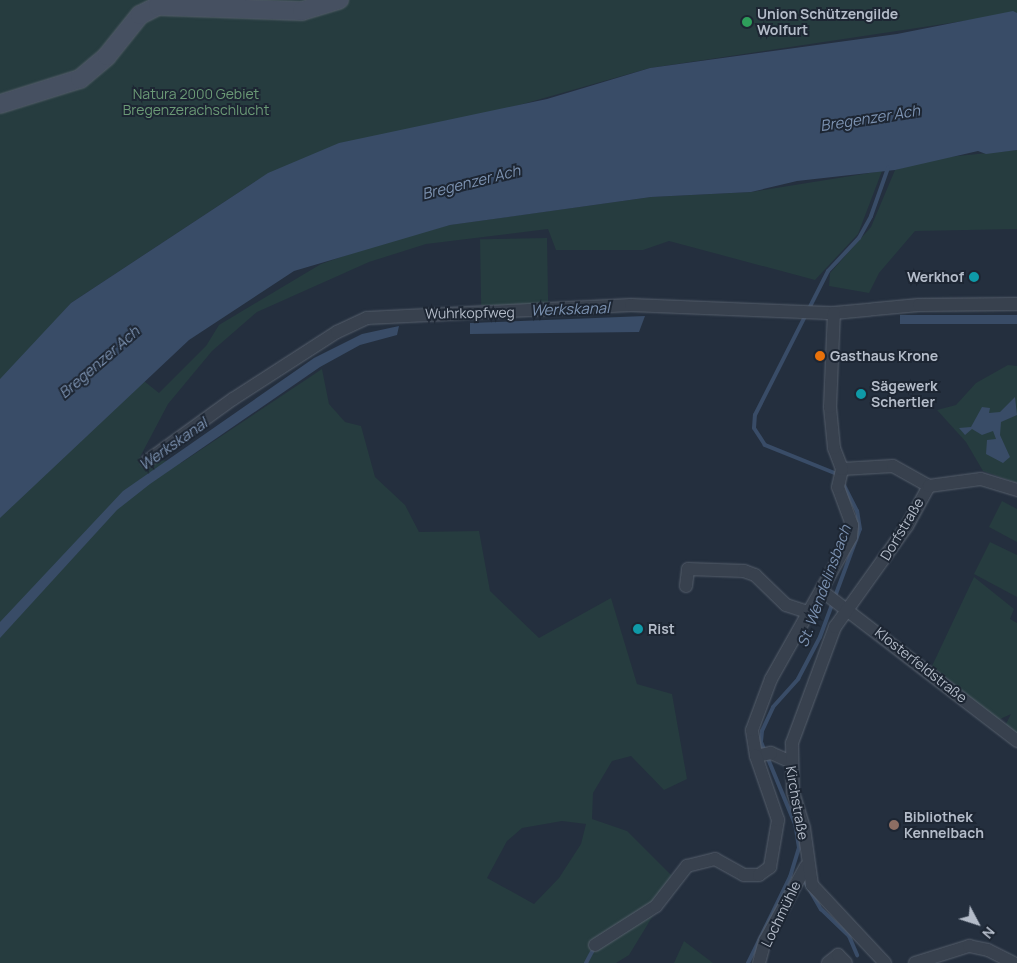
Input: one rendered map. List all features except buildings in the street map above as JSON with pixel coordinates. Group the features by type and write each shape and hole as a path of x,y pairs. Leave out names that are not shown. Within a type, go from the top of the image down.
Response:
{"street":[{"path":"0,104 80,79 107,56 140,15 158,6 302,11 339,0"},
{"name":"Wuhrkopfweg","path":"147,461 233,399 337,332 367,318 631,305 834,313 920,305 1017,304"},
{"path":"595,945 656,906 673,890 679,872 715,860 744,875 759,875 770,867 778,820 763,754 752,730 763,699 810,613 825,593 851,536 852,525 834,448 830,407 834,313"},
{"path":"840,474 893,466 929,486"},
{"name":"Dorfstraße","path":"874,573 929,486 981,479 1017,490"},
{"path":"686,586 688,570 744,571 755,575 786,605 810,613"},
{"name":"Kirchstraße","path":"874,573 846,606 824,651 789,761 793,793 804,828 806,866 823,902 885,963"},
{"name":"Klosterfeldstraße","path":"825,593 846,606 1017,741"},
{"path":"763,754 789,761"},
{"name":"Lochmühle","path":"759,963 772,928 806,866"},
{"path":"915,963 969,946 988,950 1013,963"},
{"path":"828,963 838,955 846,963"}],"green space":[{"name":"Natura 2000 Gebiet Bregenzerachschlucht","path":"0,0 1017,0 1017,13 650,68 259,179 71,303 61,315 159,393 206,346 219,325 321,264 370,247 449,225 651,197 751,192 882,171 858,234 815,280 669,241 643,250 556,250 548,229 426,244 369,262 257,312 212,351 168,404 140,457 181,463 322,369 329,404 345,422 361,426 375,477 405,505 419,532 479,531 490,591 539,638 611,598 637,684 672,694 687,779 664,790 631,756 612,761 593,793 592,819 627,831 671,875 668,891 629,955 616,963 0,963","holes":["562,821 586,824 581,844 559,878 534,904 487,878 507,841 522,828"]},
{"path":"1017,150 1017,229 915,231 879,273 869,293 829,286 830,273 871,227 895,170 938,158"},
{"path":"547,238 548,304 481,305 480,239"},
{"path":"1008,365 1017,366 1017,483 983,471 966,442 937,410 956,405 976,383"},
{"path":"1002,501 1017,509 1017,542 989,527"},
{"path":"990,542 1017,555 1017,597 974,574"},
{"path":"974,577 1014,609 1010,619 1017,623 1017,736 1005,726 1011,714 998,720 932,666"},
{"path":"684,941 713,963 674,963"}],"water":[{"name":"Bregenzer Ach","path":"1013,11 1017,13 1017,150 986,154 978,151 895,170 797,181 751,192 651,197 450,225 294,271 189,340 0,518 0,379 71,303 268,173 339,143 547,99 650,68 897,34"},
{"path":"900,315 1017,315 1017,324 900,324"},
{"path":"645,316 639,332 470,334 470,323"},
{"path":"399,326 397,335 360,345 320,367 150,484 117,510 0,638 0,622 123,491 314,358 362,334"},
{"path":"1015,397 1017,415 1001,422 1000,435 1010,457 1003,463 986,454 987,440 996,439 993,431 982,435 972,429 965,435 959,428 971,427 982,407 990,408 989,413 1000,412"}],"waterway":[{"path":"837,474 765,445 754,428 755,415 828,271 859,238 871,216 888,168"},
{"name":"St. Wendelinsbach","path":"748,963 790,877 799,848 795,824 761,742 762,731 773,707 798,679 820,637 860,529 857,511 843,484"},
{"path":"804,880 821,909 849,936 857,955"},
{"path":"586,963 593,950"}],"place":[{"name":"Union Schützengilde Wolfurt","path":"747,22"},
{"name":"Werkhof","path":"974,277"},
{"name":"Gasthaus Krone","path":"820,356"},
{"name":"Sägewerk Schertler","path":"861,394"},
{"name":"Rist","path":"638,629"},
{"name":"Bibliothek Kennelbach","path":"894,825"}],"water label":[{"name":"Werkskanal","path":"570,309"},
{"name":"Werkskanal","path":"173,444"}]}
